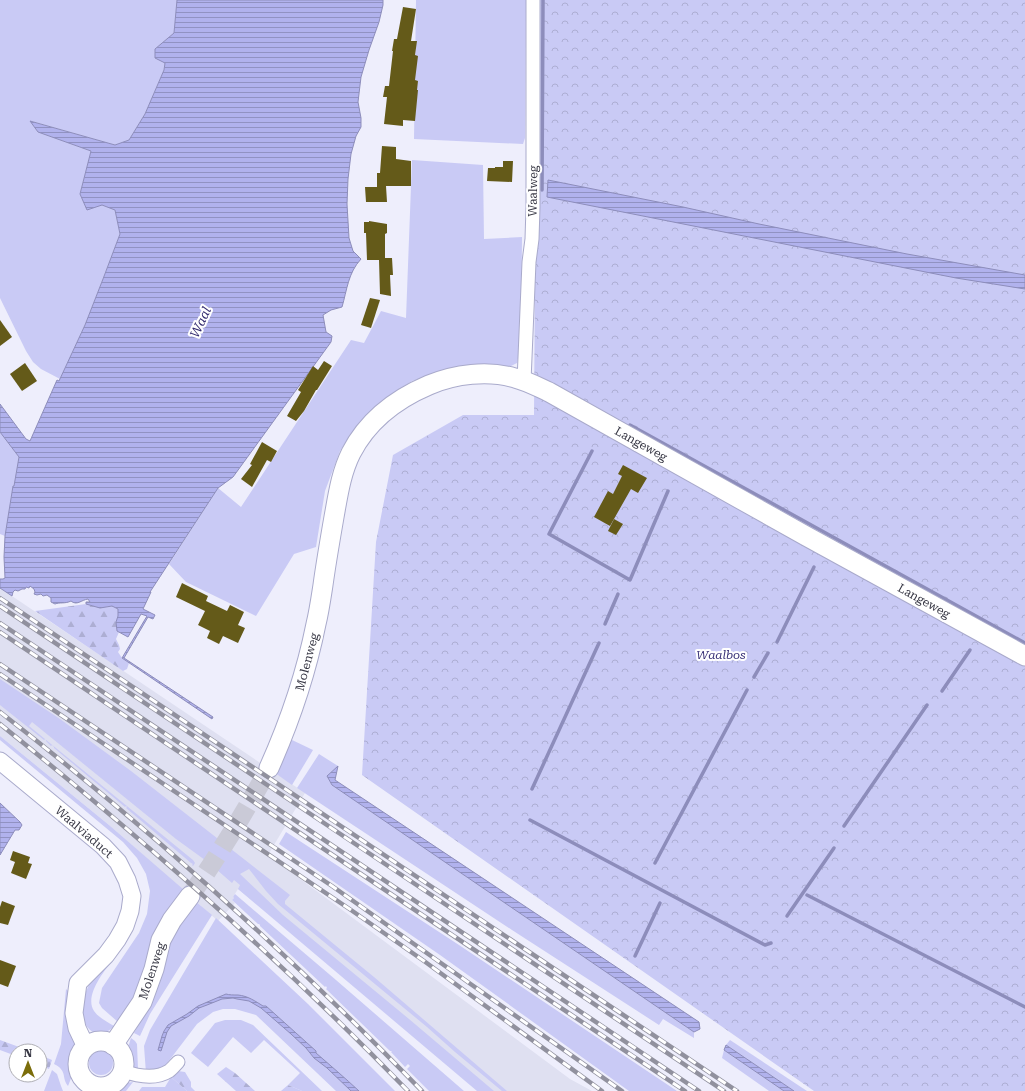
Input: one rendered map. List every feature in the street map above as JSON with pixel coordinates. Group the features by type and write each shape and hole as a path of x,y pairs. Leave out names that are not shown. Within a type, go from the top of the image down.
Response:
{"main road":[{"name":"Langeweg","path":"328,553 344,472 352,452 365,431 379,415 396,402 436,382 460,376 482,374 502,375 524,381 549,392 1025,656"},
{"name":"Molenweg","path":"269,768 283,736 305,672 317,622 328,553"},
{"name":"Molenweg","path":"114,1045 142,1002 154,969 161,940 172,920 190,896"},
{"path":"95,1042 114,1045 123,1057 124,1062 123,1071 117,1081 107,1087 82,1086 78,1064 80,1054 86,1047 95,1042"}],"street":[{"name":"Waalweg","path":"524,381 533,207 533,0"},
{"name":"Waalviaduct","path":"0,761 103,846 118,862 128,880 132,896 130,911 125,926 106,955 78,983 74,1014 77,1028 86,1047"},
{"path":"123,1071 140,1076 157,1076 169,1071 178,1062"}],"shaded area":[{"path":"0,588 305,793 268,855 570,1079 592,1091 486,1091 238,889 232,900 235,903 218,921 109,825 0,736"}],"green space":[{"path":"0,0 177,0 174,33 155,49 165,63 164,70 145,114 129,140 115,145 31,121 38,132 91,151 80,194 115,210 120,234 85,325 60,379 41,369 33,362 0,298"},
{"path":"416,0 526,0 525,138 523,144 414,139"},
{"name":"Waalbos","path":"537,0 1025,0 1025,1091 814,1091 362,775 376,542 393,455 463,415 534,415"},
{"path":"412,160 483,165 484,239 522,237 521,344 517,363 509,367 449,370 412,381 378,404 355,428 340,451 325,491 316,547 294,554 256,616 186,582 169,564 218,488 241,507 351,340 364,343 381,311 406,318"},
{"path":"0,432 19,457 5,536 0,534"},
{"path":"86,604 100,608 112,606 118,609 116,622 117,631 119,632 116,639 120,649 118,652 122,658 129,663 127,669 123,671 35,611"},
{"path":"0,679 60,719 131,771 290,895 285,901 285,904 374,977 507,1091 502,1091 278,904 249,869 240,874 283,915 494,1091 477,1091 238,889 240,885 234,880 232,883 216,869 217,866 207,858 205,860 176,839 32,722 29,726 45,739 44,740 0,705"},
{"path":"0,736 109,825 184,890 135,999 118,1022 102,1008 99,1003 102,988 139,933 147,914 150,891 146,874 137,858 123,842 0,740"},
{"path":"45,739 193,860 195,863 193,866 193,864 126,808 126,806 125,807 52,745 51,746"},
{"path":"290,739 313,750 292,785 275,773"},
{"path":"319,754 338,766 327,776 332,785 694,1032 694,1038 663,1019 659,1025 297,788"},
{"path":"286,832 459,945 677,1091 629,1091 440,955 279,844"},
{"path":"235,894 464,1091 429,1091 407,1069 410,1066 408,1064 405,1067 391,1052 392,1051 390,1051 326,989 326,986 325,987 232,900"},
{"path":"195,901 212,915 150,1014 140,1036 134,1033 153,999 167,946 179,924"},
{"path":"216,918 308,1004 395,1091 336,1091 256,1015 235,1009 223,1009 213,1012 197,1024 165,1066 155,1072 146,1073 144,1046 150,1030"},
{"path":"113,960 96,984 91,998 94,1011 114,1026 103,1034 97,1034 90,1030 84,1021 84,998 92,979"},
{"path":"66,989 68,991 67,1006 75,1047 72,1062 72,1076 68,1086 63,1072 54,1064 61,1044"},
{"path":"225,1020 241,1020 253,1025 322,1091 302,1091 288,1085 300,1073 264,1040 251,1053 233,1037 208,1067 191,1053 215,1023"},
{"path":"131,1038 137,1044 138,1069 133,1068 128,1057"},
{"path":"0,1040 8,1043 8,1053 0,1050"},
{"path":"730,1040 807,1091 794,1091 726,1045"},
{"path":"724,1050 784,1091 769,1091 722,1058"},
{"path":"101,1051 106,1052 112,1058 112,1068 106,1074 101,1075 96,1074 90,1068 89,1063 90,1058 96,1052"},
{"path":"48,1058 52,1060 48,1069"},
{"path":"226,1067 255,1091 236,1091 217,1074"},
{"path":"52,1070 57,1074 63,1091 44,1091"},
{"path":"178,1071 185,1072 191,1082 191,1087 195,1091 187,1091 171,1077"},
{"path":"171,1077 187,1091 139,1091 142,1087 165,1087"},
{"path":"133,1082 126,1091 109,1091 120,1084"},
{"path":"288,1085 302,1091 281,1091"}],"water":[{"name":"Waal","path":"177,0 383,0 379,22 361,77 358,102 361,127 356,136 351,154 348,179 347,204 349,238 353,251 361,259 353,270 342,307 331,310 323,315 326,332 332,336 331,342 233,477 218,488 150,592 143,609 155,615 153,619 148,617 124,658 213,717 212,719 122,658 147,616 141,614 128,637 117,631 116,622 118,609 112,606 100,608 86,604 86,602 90,602 88,599 77,603 71,601 55,604 51,602 51,598 47,595 43,596 41,594 34,594 34,589 30,586 29,588 26,587 25,589 18,591 15,590 12,596 0,588 0,579 5,578 5,536 19,457 0,432 0,404 26,439 30,441 57,380 59,381 85,325 120,234 115,210 102,205 87,210 80,194 91,151 38,132 30,121 115,145 129,140 145,114 164,70 165,63 155,58 155,49 174,33"},
{"path":"548,180 907,254 1025,275 1025,289 956,278 547,197"},
{"path":"338,766 335,780 699,1022 700,1029 694,1032 332,785 327,776"},
{"path":"0,803 22,825 19,830 15,830 0,855"},
{"path":"226,994 245,996 263,1006 266,1006 359,1091 351,1091 314,1058 291,1034 261,1008 249,1001 233,998 222,999 199,1008 189,1016 171,1026 167,1032 161,1051 158,1050 164,1031 168,1025 198,1006"},
{"path":"726,1045 794,1091 784,1091 724,1050"}],"building":[{"path":"403,7 416,9 411,41 417,41 415,55 418,56 415,80 418,81 418,90 415,121 403,120 403,126 384,124 387,97 383,97 385,86 389,86 394,39 397,39"},
{"path":"382,146 396,147 396,159 411,161 411,186 386,186 387,202 366,202 365,187 377,187 377,173 380,173"},
{"path":"503,161 513,161 512,182 487,181 488,168 503,167"},
{"path":"369,221 387,224 387,233 385,234 385,258 392,258 393,275 390,275 391,296 380,294 379,260 367,260 364,222"},
{"path":"370,298 380,300 371,328 361,325"},
{"path":"0,320 12,337 0,346"},
{"path":"324,361 332,366 304,411 296,421 287,416 301,392 298,390 313,366 318,370"},
{"path":"25,363 37,381 22,391 10,374"},
{"path":"262,442 277,451 271,462 267,460 252,487 241,479 252,465 250,464"},
{"path":"623,465 647,478 638,493 631,489 610,526 594,517 608,491 613,494 622,476 618,474"},
{"path":"614,519 623,524 616,535 608,531"},
{"path":"182,583 208,596 206,601 227,611 230,605 244,612 238,625 245,628 238,643 223,636 219,644 207,638 210,631 198,625 205,611 176,597"},
{"path":"13,851 30,857 28,863 32,864 26,879 11,873 15,862 10,860"},
{"path":"2,901 15,906 8,925 0,923 0,907"},
{"path":"0,960 16,966 8,987 0,984"}],"waterway":[{"path":"542,190 543,0"},
{"path":"630,425 1025,643"},
{"path":"592,451 549,534 630,580 668,491"},
{"path":"777,642 814,567"},
{"path":"605,624 618,594"},
{"path":"532,789 599,643"},
{"path":"942,691 970,650"},
{"path":"754,677 768,653"},
{"path":"655,863 747,690"},
{"path":"844,826 927,705"},
{"path":"530,820 765,945 771,943"},
{"path":"787,916 834,848"},
{"path":"807,895 1025,1007"},
{"path":"635,956 660,903"}],"tunnel":[{"path":"190,896 251,801 269,768"}],"railway":[{"path":"0,598 737,1091"},
{"path":"0,606 724,1091"},
{"path":"0,623 699,1091"},
{"path":"0,632 685,1091"},
{"path":"0,664 332,886 622,1091"},
{"path":"0,674 351,910 424,961 602,1091"},
{"path":"0,712 110,801 217,894 270,942 372,1040 422,1091"},
{"path":"0,724 106,811 210,901 310,994 408,1091"}]}
